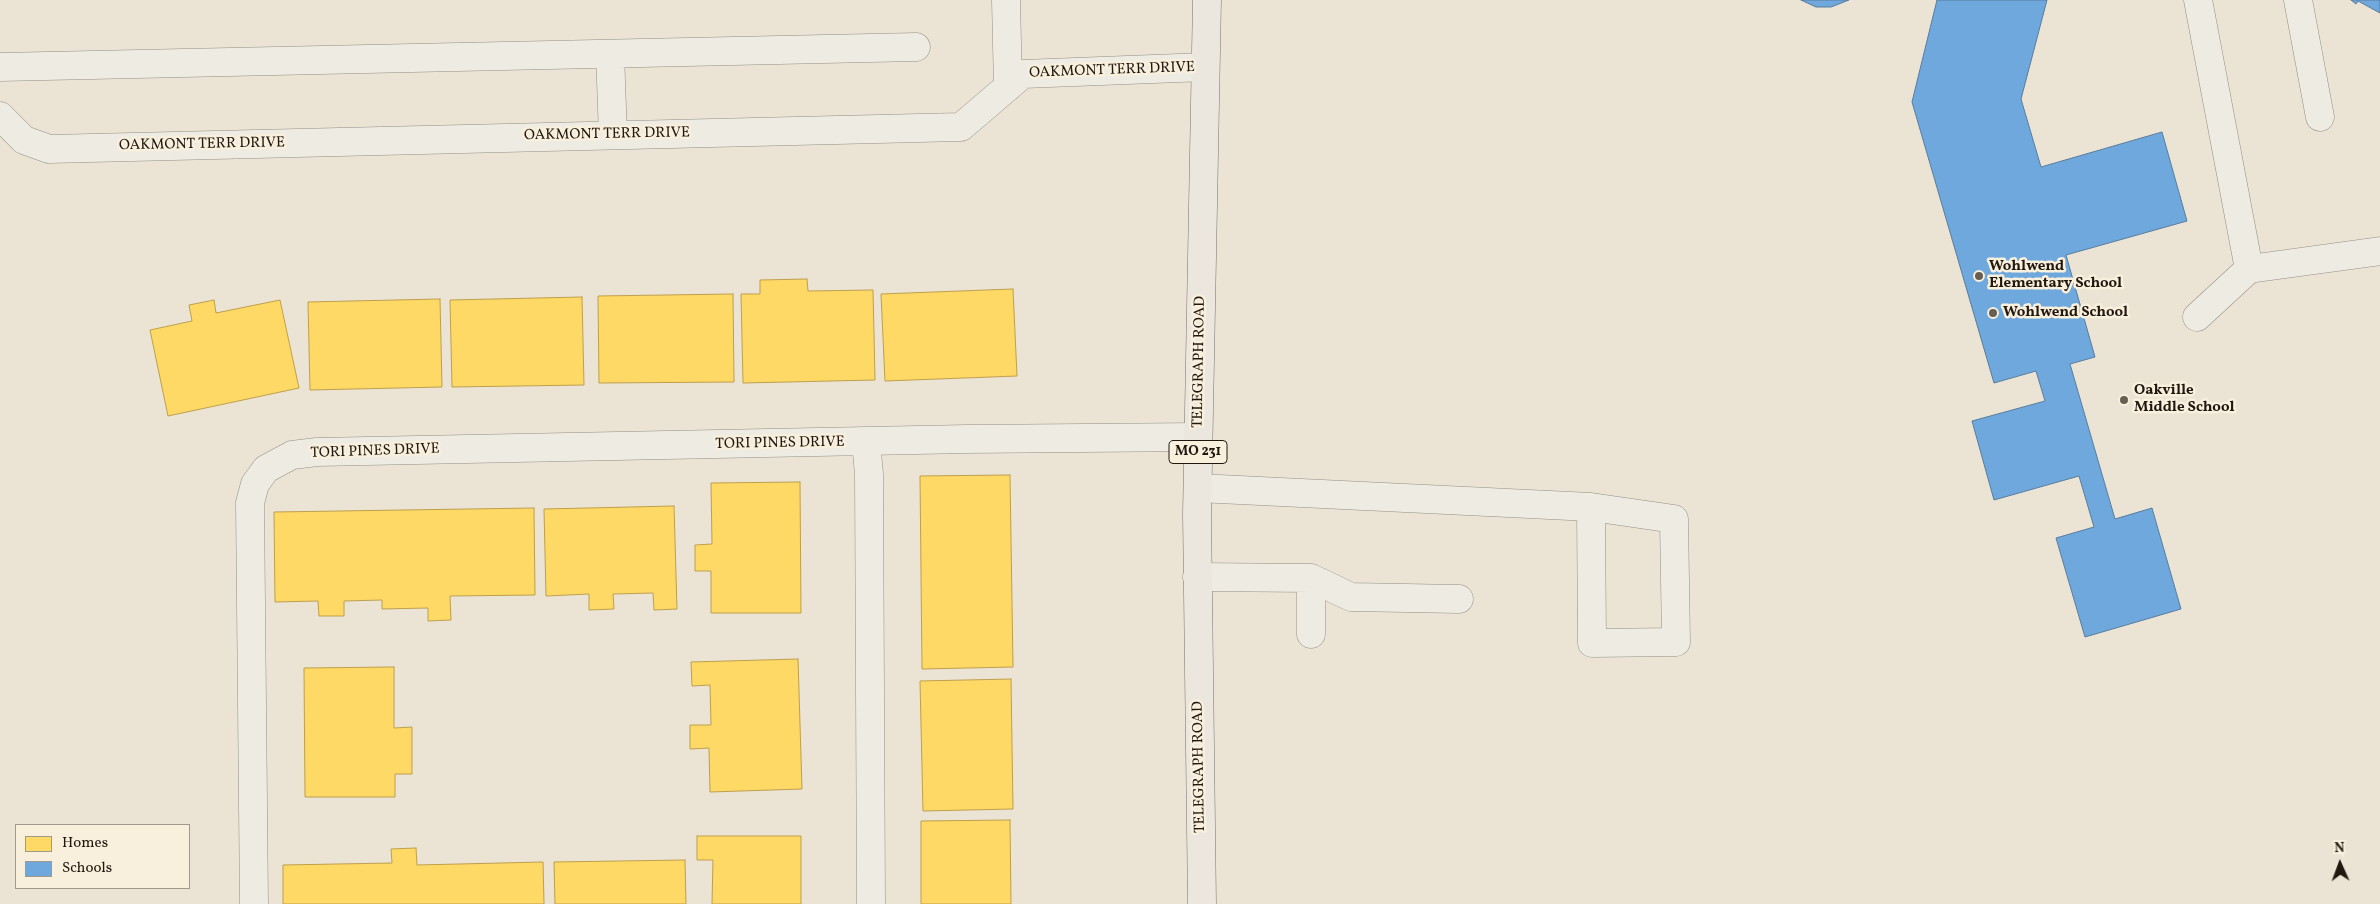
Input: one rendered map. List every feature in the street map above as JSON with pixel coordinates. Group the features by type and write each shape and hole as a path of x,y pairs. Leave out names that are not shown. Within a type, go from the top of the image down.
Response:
{"main road":[{"name":"TELEGRAPH ROAD","path":"1202,904 1197,577 1205,68 1208,0"}],"street":[{"path":"1006,0 1008,86"},
{"path":"2198,0 2249,268"},
{"path":"2298,0 2320,118"},
{"path":"0,67 916,47"},
{"path":"610,54 614,135"},
{"name":"OAKMONT TERR DRIVE","path":"0,116 24,140 49,149 961,126 1023,74 1205,68"},
{"path":"2197,317 2249,268 2380,251"},
{"name":"TORI PINES DRIVE","path":"254,904 250,503 256,484 266,469 292,455 317,452 1198,437"},
{"name":"TORI PINES DRIVE","path":"866,442 869,474 871,904"},
{"path":"1198,488 1590,506 1674,519 1676,642 1592,643 1590,506"},
{"path":"1197,577 1311,578 1351,596 1459,599"},
{"path":"1311,578 1311,634"}],"building: Homes":[{"path":"807,279 808,291 873,290 875,380 743,383 741,294 760,294 760,280"},
{"path":"1013,289 1017,376 885,381 881,294"},
{"path":"733,294 734,382 599,383 598,296"},
{"path":"582,297 584,385 452,387 450,300"},
{"path":"440,299 442,387 310,390 308,302"},
{"path":"214,300 216,313 280,300 299,388 168,416 150,330 192,321 189,305"},
{"path":"1010,475 1013,667 922,669 920,476"},
{"path":"800,482 801,613 711,613 711,571 695,571 695,545 712,544 711,483"},
{"path":"674,506 677,609 654,610 653,593 613,594 614,609 589,610 589,594 546,596 544,509"},
{"path":"534,508 535,595 450,596 451,620 428,621 428,608 382,609 382,600 344,601 344,616 319,616 318,601 275,602 274,512"},
{"path":"798,659 802,789 710,792 709,748 690,749 690,725 711,725 710,685 692,686 691,662"},
{"path":"394,667 394,728 412,727 412,774 395,774 395,797 305,797 304,668"},
{"path":"1011,679 1013,809 923,811 920,681"},
{"path":"1010,820 1011,904 921,904 921,821"},
{"path":"697,836 801,836 801,904 712,904 713,860 697,860"},
{"path":"416,848 417,865 543,862 544,904 283,904 283,865 392,863 391,849"},
{"path":"685,860 686,904 555,904 554,862"}],"building: Schools":[{"path":"1801,0 1849,0 1831,7 1816,7"},
{"name":"Wohlwend Elementary School","path":"1937,0 2047,0 2021,99 2041,167 2162,132 2187,221 2066,255 2095,357 2070,364 2115,519 2152,508 2181,609 2085,637 2056,538 2094,527 2079,476 1994,500 1972,421 2045,401 2036,371 1994,383 1912,102"},
{"path":"2351,0 2380,0 2380,13 2358,1 2356,4"}],"place":[{"name":"Wohlwend Elementary School","path":"1979,276"},
{"name":"Wohlwend School","path":"1993,313"},
{"name":"Oakville Middle School","path":"2124,400"}]}
